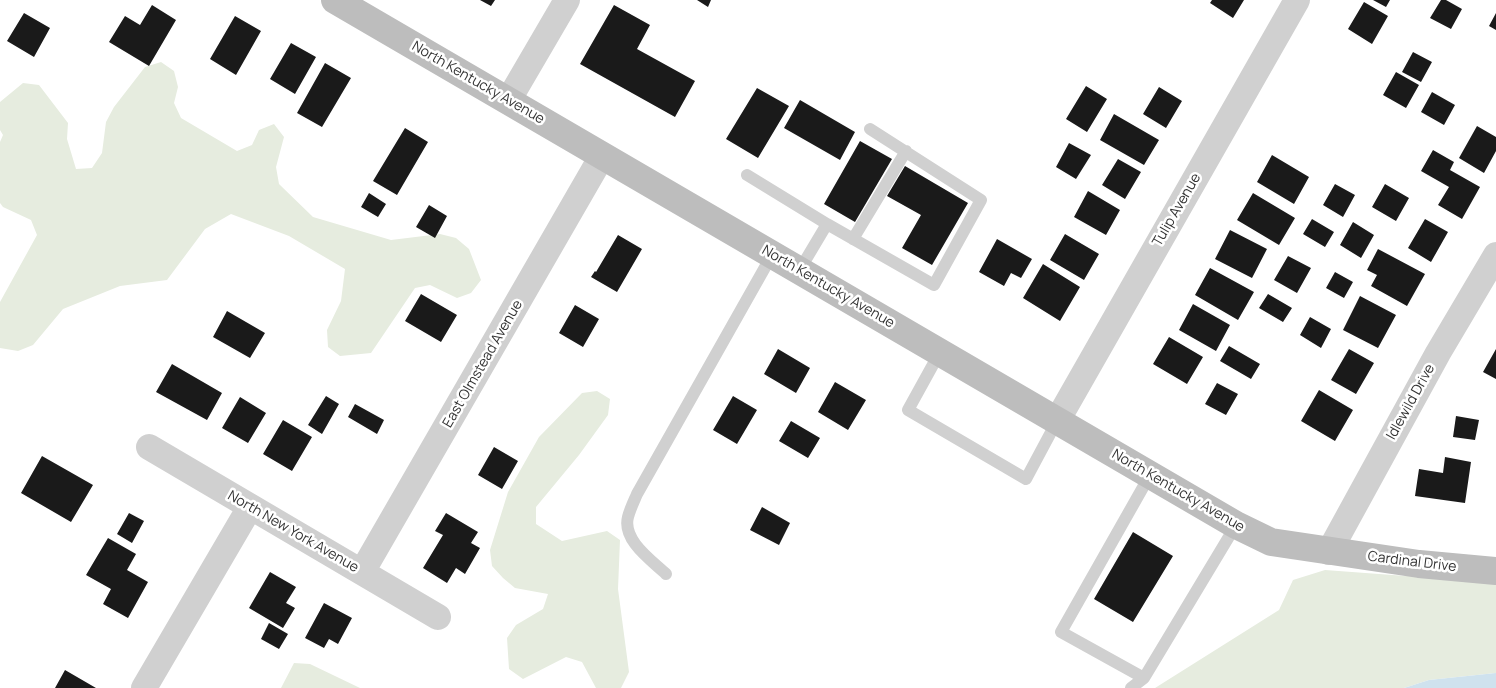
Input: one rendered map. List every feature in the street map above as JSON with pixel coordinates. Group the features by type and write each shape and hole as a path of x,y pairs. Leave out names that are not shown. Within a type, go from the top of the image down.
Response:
{"street":[{"name":"North Kentucky Avenue","path":"336,0 1236,525 1271,542 1329,552"},
{"path":"508,101 567,0"},
{"name":"Tulip Avenue","path":"1057,421 1297,0"},
{"name":"East Olmstead Avenue","path":"362,572 602,156"},
{"name":"Idlewild Drive","path":"1329,552 1438,353 1496,255"},
{"name":"North New York Avenue","path":"149,447 438,617"},
{"path":"144,688 250,507"},
{"name":"Cardinal Drive","path":"1329,552 1420,564 1496,571"}],"lane":[{"path":"747,175 827,224 934,285 982,200 870,129"},
{"path":"853,238 906,151"},
{"path":"799,270 827,224"},
{"path":"666,574 647,557 629,535 627,518 637,494 772,255"},
{"path":"940,352 908,410 1026,479 1057,421"},
{"path":"1144,678 1061,632 1150,475"},
{"path":"1131,688 1144,678 1236,525"}],"shaded area":[{"path":"161,62 174,71 178,87 174,103 181,118 237,151 252,145 259,130 274,124 284,137 276,167 279,184 313,217 391,240 440,234 456,238 469,249 481,280 471,293 457,298 430,285 415,288 371,353 340,356 328,347 327,330 341,301 345,269 289,236 231,214 205,229 167,280 120,286 63,309 33,345 18,351 0,348 0,302 37,235 31,220 3,207 0,203 0,142 3,135 0,130 0,102 23,83 39,85 68,123 67,139 76,169 92,168 102,153 106,122 114,107 145,67"},
{"path":"597,391 610,399 608,415 579,455 536,507 536,524 562,541 607,531 620,540 618,589 629,672 621,688 596,688 582,662 566,657 523,679 509,669 507,638 516,625 543,609 548,594 515,588 492,566 490,550 508,492 539,437 582,393"},
{"path":"1438,569 1496,582 1496,673 1429,680 1404,688 1155,688 1279,610 1293,580 1325,570 1406,576"},
{"path":"294,663 310,664 360,688 281,688"}],"water":[{"path":"1496,673 1496,688 1404,688 1429,680"}],"building":[{"path":"480,0 495,0 491,6"},
{"path":"697,0 711,0 708,7"},
{"path":"1212,0 1244,0 1233,18 1210,3"},
{"path":"1373,0 1390,0 1386,7"},
{"path":"1441,0 1446,0 1462,9 1451,29 1430,18"},
{"path":"1364,2 1388,16 1372,44 1348,29"},
{"path":"152,5 176,20 149,66 109,42 125,16 140,25"},
{"path":"614,5 650,25 637,49 695,81 675,117 580,64"},
{"path":"24,13 50,28 34,57 7,41"},
{"path":"1496,13 1496,30 1489,26"},
{"path":"235,16 261,31 236,75 210,59"},
{"path":"291,43 316,57 295,94 270,79"},
{"path":"1413,52 1432,62 1421,82 1402,72"},
{"path":"325,63 351,78 322,127 297,113"},
{"path":"1396,72 1419,85 1406,108 1383,95"},
{"path":"1086,86 1107,99 1087,132 1066,119"},
{"path":"1159,87 1182,101 1166,128 1143,114"},
{"path":"757,88 789,106 758,158 726,139"},
{"path":"1432,92 1455,105 1444,125 1421,112"},
{"path":"800,100 855,132 840,160 784,128"},
{"path":"1114,114 1159,140 1144,165 1100,140"},
{"path":"1477,126 1496,137 1496,151 1484,173 1459,158"},
{"path":"405,128 428,142 397,195 373,181"},
{"path":"860,141 892,159 855,222 824,204"},
{"path":"1069,143 1091,155 1076,179 1056,167"},
{"path":"1433,150 1454,162 1450,170 1480,187 1462,219 1438,205 1449,187 1421,171"},
{"path":"1272,155 1309,177 1294,204 1257,182"},
{"path":"1118,159 1141,172 1125,199 1102,185"},
{"path":"905,166 968,203 932,265 902,248 921,215 887,196"},
{"path":"1335,184 1355,195 1343,217 1323,205"},
{"path":"1385,184 1409,198 1396,221 1372,207"},
{"path":"1088,191 1120,210 1106,235 1074,217"},
{"path":"369,193 386,204 378,217 361,207"},
{"path":"1253,193 1295,218 1279,245 1237,220"},
{"path":"429,205 447,216 435,238 416,227"},
{"path":"1312,219 1334,232 1325,247 1303,234"},
{"path":"1425,219 1448,232 1431,262 1408,248"},
{"path":"1353,222 1374,235 1361,258 1340,245"},
{"path":"1230,230 1267,249 1252,278 1215,259"},
{"path":"1065,234 1099,254 1084,280 1050,260"},
{"path":"618,235 642,249 617,292 591,277 596,272"},
{"path":"997,239 1032,259 1021,278 1011,273 1004,286 979,272"},
{"path":"1378,249 1425,274 1407,306 1371,286 1377,275 1367,270"},
{"path":"1288,256 1311,268 1297,293 1274,280"},
{"path":"1043,264 1080,287 1060,321 1023,298"},
{"path":"1210,268 1254,292 1238,320 1195,295"},
{"path":"1335,272 1353,282 1344,298 1326,288"},
{"path":"421,294 457,315 441,342 405,321"},
{"path":"1268,294 1292,308 1283,322 1259,308"},
{"path":"1360,296 1396,315 1378,348 1343,330"},
{"path":"1193,304 1230,325 1216,351 1179,330"},
{"path":"575,305 599,319 583,347 559,333"},
{"path":"227,311 265,333 250,358 213,337"},
{"path":"1310,317 1331,329 1321,348 1300,335"},
{"path":"1169,337 1203,357 1187,384 1153,364"},
{"path":"1229,346 1260,364 1251,379 1220,361"},
{"path":"778,349 810,368 796,393 764,374"},
{"path":"1349,349 1374,363 1356,394 1331,380"},
{"path":"1496,349 1496,379 1483,372"},
{"path":"172,364 222,393 207,420 156,392"},
{"path":"835,382 866,400 848,430 818,412"},
{"path":"1217,383 1238,394 1226,415 1205,404"},
{"path":"1319,390 1353,410 1335,441 1301,421"},
{"path":"326,396 339,404 322,434 308,425"},
{"path":"733,396 757,410 737,444 713,430"},
{"path":"240,397 266,413 248,443 222,428"},
{"path":"355,404 384,420 377,434 348,417"},
{"path":"1456,416 1479,420 1475,440 1453,437"},
{"path":"283,420 312,437 292,471 263,454"},
{"path":"791,421 820,438 808,458 779,441"},
{"path":"494,447 518,461 502,489 478,475"},
{"path":"42,456 93,485 71,522 21,493"},
{"path":"1445,457 1471,462 1465,503 1415,496 1419,469 1443,473"},
{"path":"762,507 790,523 779,545 750,530"},
{"path":"129,513 144,521 132,543 117,534"},
{"path":"446,513 478,532 471,543 480,548 465,574 456,568 447,583 423,568 443,535 435,531"},
{"path":"1133,532 1173,556 1133,622 1094,599"},
{"path":"108,538 136,554 127,570 148,582 128,618 103,604 111,589 86,575"},
{"path":"270,572 296,587 286,603 295,608 283,628 249,608"},
{"path":"324,603 352,618 338,644 329,639 324,648 305,638"},
{"path":"269,623 288,634 279,649 261,639"},
{"path":"65,670 96,688 55,688"}]}
